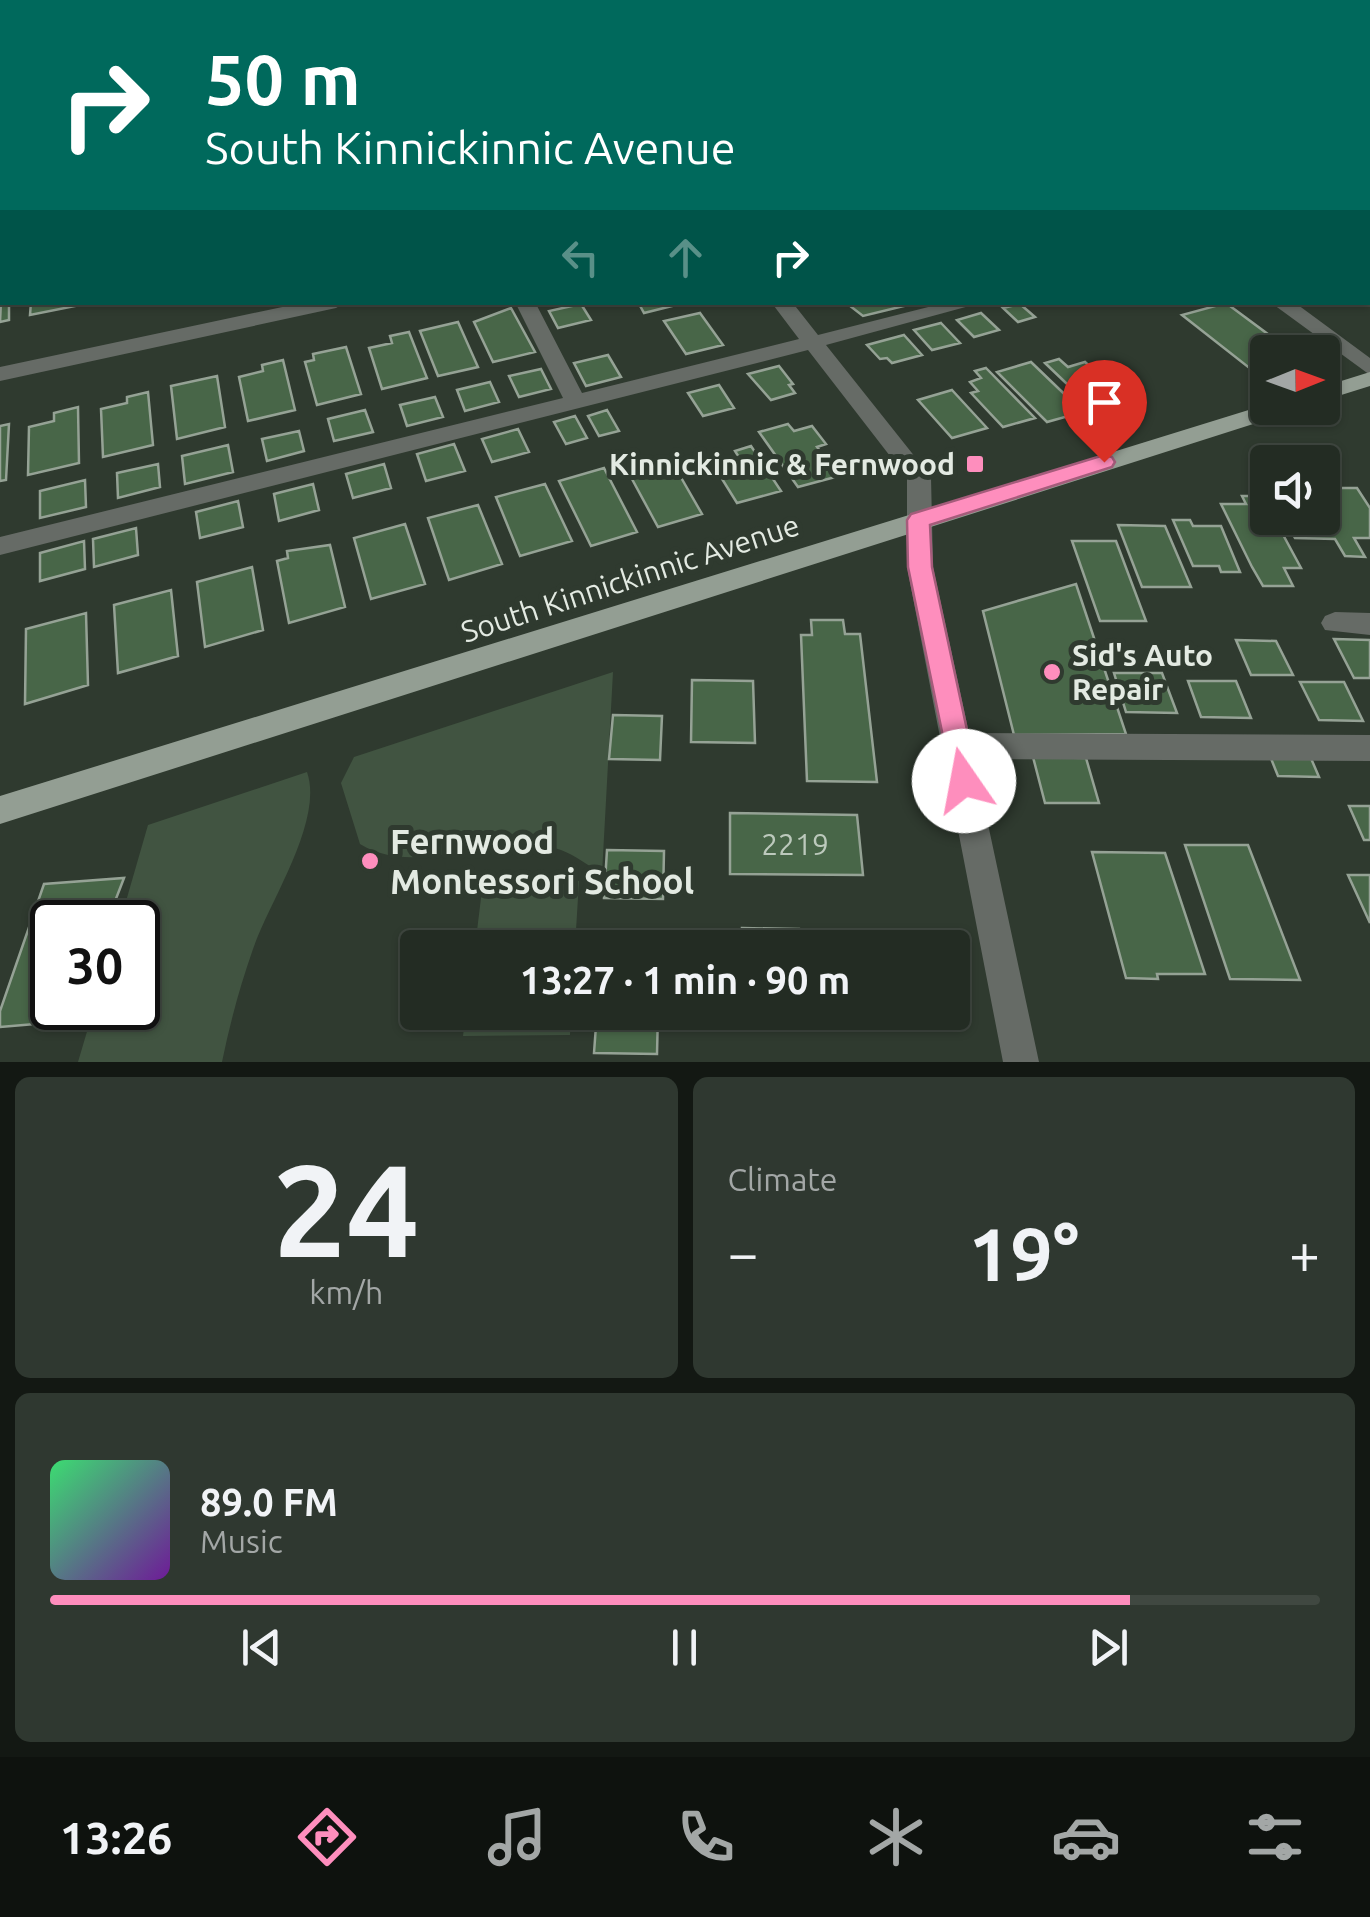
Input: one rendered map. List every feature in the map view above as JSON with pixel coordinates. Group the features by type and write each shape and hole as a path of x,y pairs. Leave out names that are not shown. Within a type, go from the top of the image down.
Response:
{"main road":[{"path":"1340,388 1370,379"},
{"name":"South Kinnickinnic Avenue","path":"0,810 1250,417"}],"street":[{"path":"0,374 322,305"},
{"path":"527,305 577,404"},
{"path":"782,305 919,477 920,567 1022,1062"},
{"path":"0,546 963,305"},
{"path":"1284,305 1370,368"},
{"path":"1336,624 1370,624"},
{"path":"956,746 1370,748"}],"green space":[{"path":"613,672 602,874 566,852 536,844 408,857 383,854 360,844 341,783 354,757"},
{"path":"307,772 310,792 302,837 253,949 222,1062 78,1062 87,1030 160,1030 160,900 126,900 148,825"},
{"path":"579,881 576,930 477,930 483,882"},
{"path":"464,1030 570,1030 570,1035 463,1036"}],"building":[{"path":"1,305 9,305 9,320 0,322"},
{"path":"31,305 75,305 75,306 30,315"},
{"path":"582,305 591,320 558,328 549,311"},
{"path":"640,305 676,305 644,313"},
{"path":"849,305 908,305 863,316"},
{"path":"1021,305 1035,317 1018,322 1003,308"},
{"path":"1229,305 1269,335 1250,335 1250,368 1182,315"},
{"path":"511,308 535,352 493,362 474,322"},
{"path":"700,313 723,345 686,354 664,321"},
{"path":"981,313 999,330 974,337 957,320"},
{"path":"458,322 478,367 438,376 420,331"},
{"path":"941,323 960,343 932,350 914,330"},
{"path":"409,332 427,378 382,389 369,348 392,343 390,336"},
{"path":"904,335 922,355 892,363 887,358 880,359 867,345"},
{"path":"346,347 361,394 317,405 305,362 314,360 313,354"},
{"path":"608,355 621,377 586,386 574,363"},
{"path":"1059,359 1068,367 1085,362 1120,394 1087,403 1045,363"},
{"path":"283,360 295,410 248,421 239,377 263,371 262,365"},
{"path":"1031,362 1083,412 1047,422 997,372"},
{"path":"779,366 795,393 771,400 748,374"},
{"path":"986,368 1035,418 1003,427 971,393 978,391 970,382 981,378 975,371"},
{"path":"541,369 551,389 519,397 509,376"},
{"path":"217,376 225,427 177,439 171,386"},
{"path":"490,382 499,402 465,411 457,390"},
{"path":"719,385 734,408 703,416 688,393"},
{"path":"952,390 987,428 952,438 918,400"},
{"path":"148,392 153,445 103,457 101,409 127,403 127,397"},
{"path":"435,397 443,417 407,426 400,405"},
{"path":"78,407 79,463 28,475 29,427 54,421 54,413"},
{"path":"365,410 373,432 334,441 328,419"},
{"path":"607,410 619,431 599,436 588,416"},
{"path":"575,416 587,438 566,444 554,422"},
{"path":"9,424 6,480 0,481 0,426"},
{"path":"788,424 794,431 812,426 826,444 817,447 839,476 798,487 759,432"},
{"path":"518,429 529,452 492,462 482,439"},
{"path":"299,431 304,451 267,461 262,439"},
{"path":"454,444 465,471 426,481 417,454"},
{"path":"228,445 233,472 185,484 182,456"},
{"path":"751,446 781,491 737,503 714,466 740,459 735,451"},
{"path":"158,464 160,487 118,498 117,473"},
{"path":"384,464 391,488 353,498 346,474"},
{"path":"675,467 702,514 658,527 632,479"},
{"path":"604,468 637,532 591,546 559,481"},
{"path":"85,480 86,507 40,518 40,491"},
{"path":"313,484 319,510 279,521 274,494"},
{"path":"545,484 572,541 520,556 496,497"},
{"path":"1340,488 1357,488 1370,508 1370,538 1354,538 1365,557 1345,556 1335,539 1293,535 1340,535"},
{"path":"1242,496 1250,496 1250,535 1283,535 1301,568 1284,568 1293,586 1263,586 1252,567 1221,504 1246,504"},
{"path":"238,501 243,527 200,538 196,512"},
{"path":"478,505 502,564 449,580 428,518"},
{"path":"1173,520 1190,520 1193,526 1221,526 1240,572 1221,572 1219,566 1193,566"},
{"path":"405,524 425,584 371,599 354,538"},
{"path":"1118,525 1165,526 1191,587 1142,587"},
{"path":"136,528 138,555 94,567 93,539"},
{"path":"84,541 85,569 40,581 40,553"},
{"path":"1072,541 1116,541 1146,621 1100,621"},
{"path":"330,545 345,607 289,623 277,561 288,558 287,551"},
{"path":"252,567 263,630 205,647 197,582"},
{"name":"Sid's Auto Repair","path":"1076,584 1126,734 1014,735 983,611"},
{"path":"171,590 178,656 118,673 114,605"},
{"path":"86,613 88,685 25,704 26,629"},
{"path":"811,620 843,620 845,634 860,634 877,782 807,781 801,635 812,635"},
{"path":"1334,639 1370,640 1370,678 1354,678"},
{"path":"1236,640 1276,641 1293,675 1251,675"},
{"path":"1114,673 1162,673 1177,713 1126,712"},
{"path":"692,680 753,681 755,743 691,742"},
{"path":"1188,681 1236,681 1251,718 1201,717"},
{"path":"1300,682 1344,682 1363,721 1319,720"},
{"path":"613,715 662,716 660,760 609,759"},
{"path":"1270,756 1310,756 1319,777 1278,776"},
{"path":"1033,757 1086,758 1099,803 1045,803"},
{"path":"1349,806 1370,806 1370,840 1364,840"},
{"path":"730,813 857,815 863,875 730,874"},
{"path":"1185,845 1248,845 1300,980 1230,979"},
{"path":"607,850 664,851 663,899 604,898"},
{"path":"1092,852 1165,853 1205,974 1126,978"},
{"path":"1348,875 1370,875 1370,923"},
{"path":"124,878 116,900 38,900 44,884"},
{"path":"30,924 30,1024 0,1027 0,1011"},
{"path":"742,928 799,930 742,930"},
{"path":"596,1030 658,1030 657,1054 594,1053"}],"place":[{"name":"Kinnickinnic & Fernwood","path":"975,464"},
{"name":"Sid's Auto Repair","path":"1052,672"},
{"name":"Fernwood Montessori School","path":"370,861"}],"route":[{"path":"964,781 920,567 918,520 1104,462"}]}
